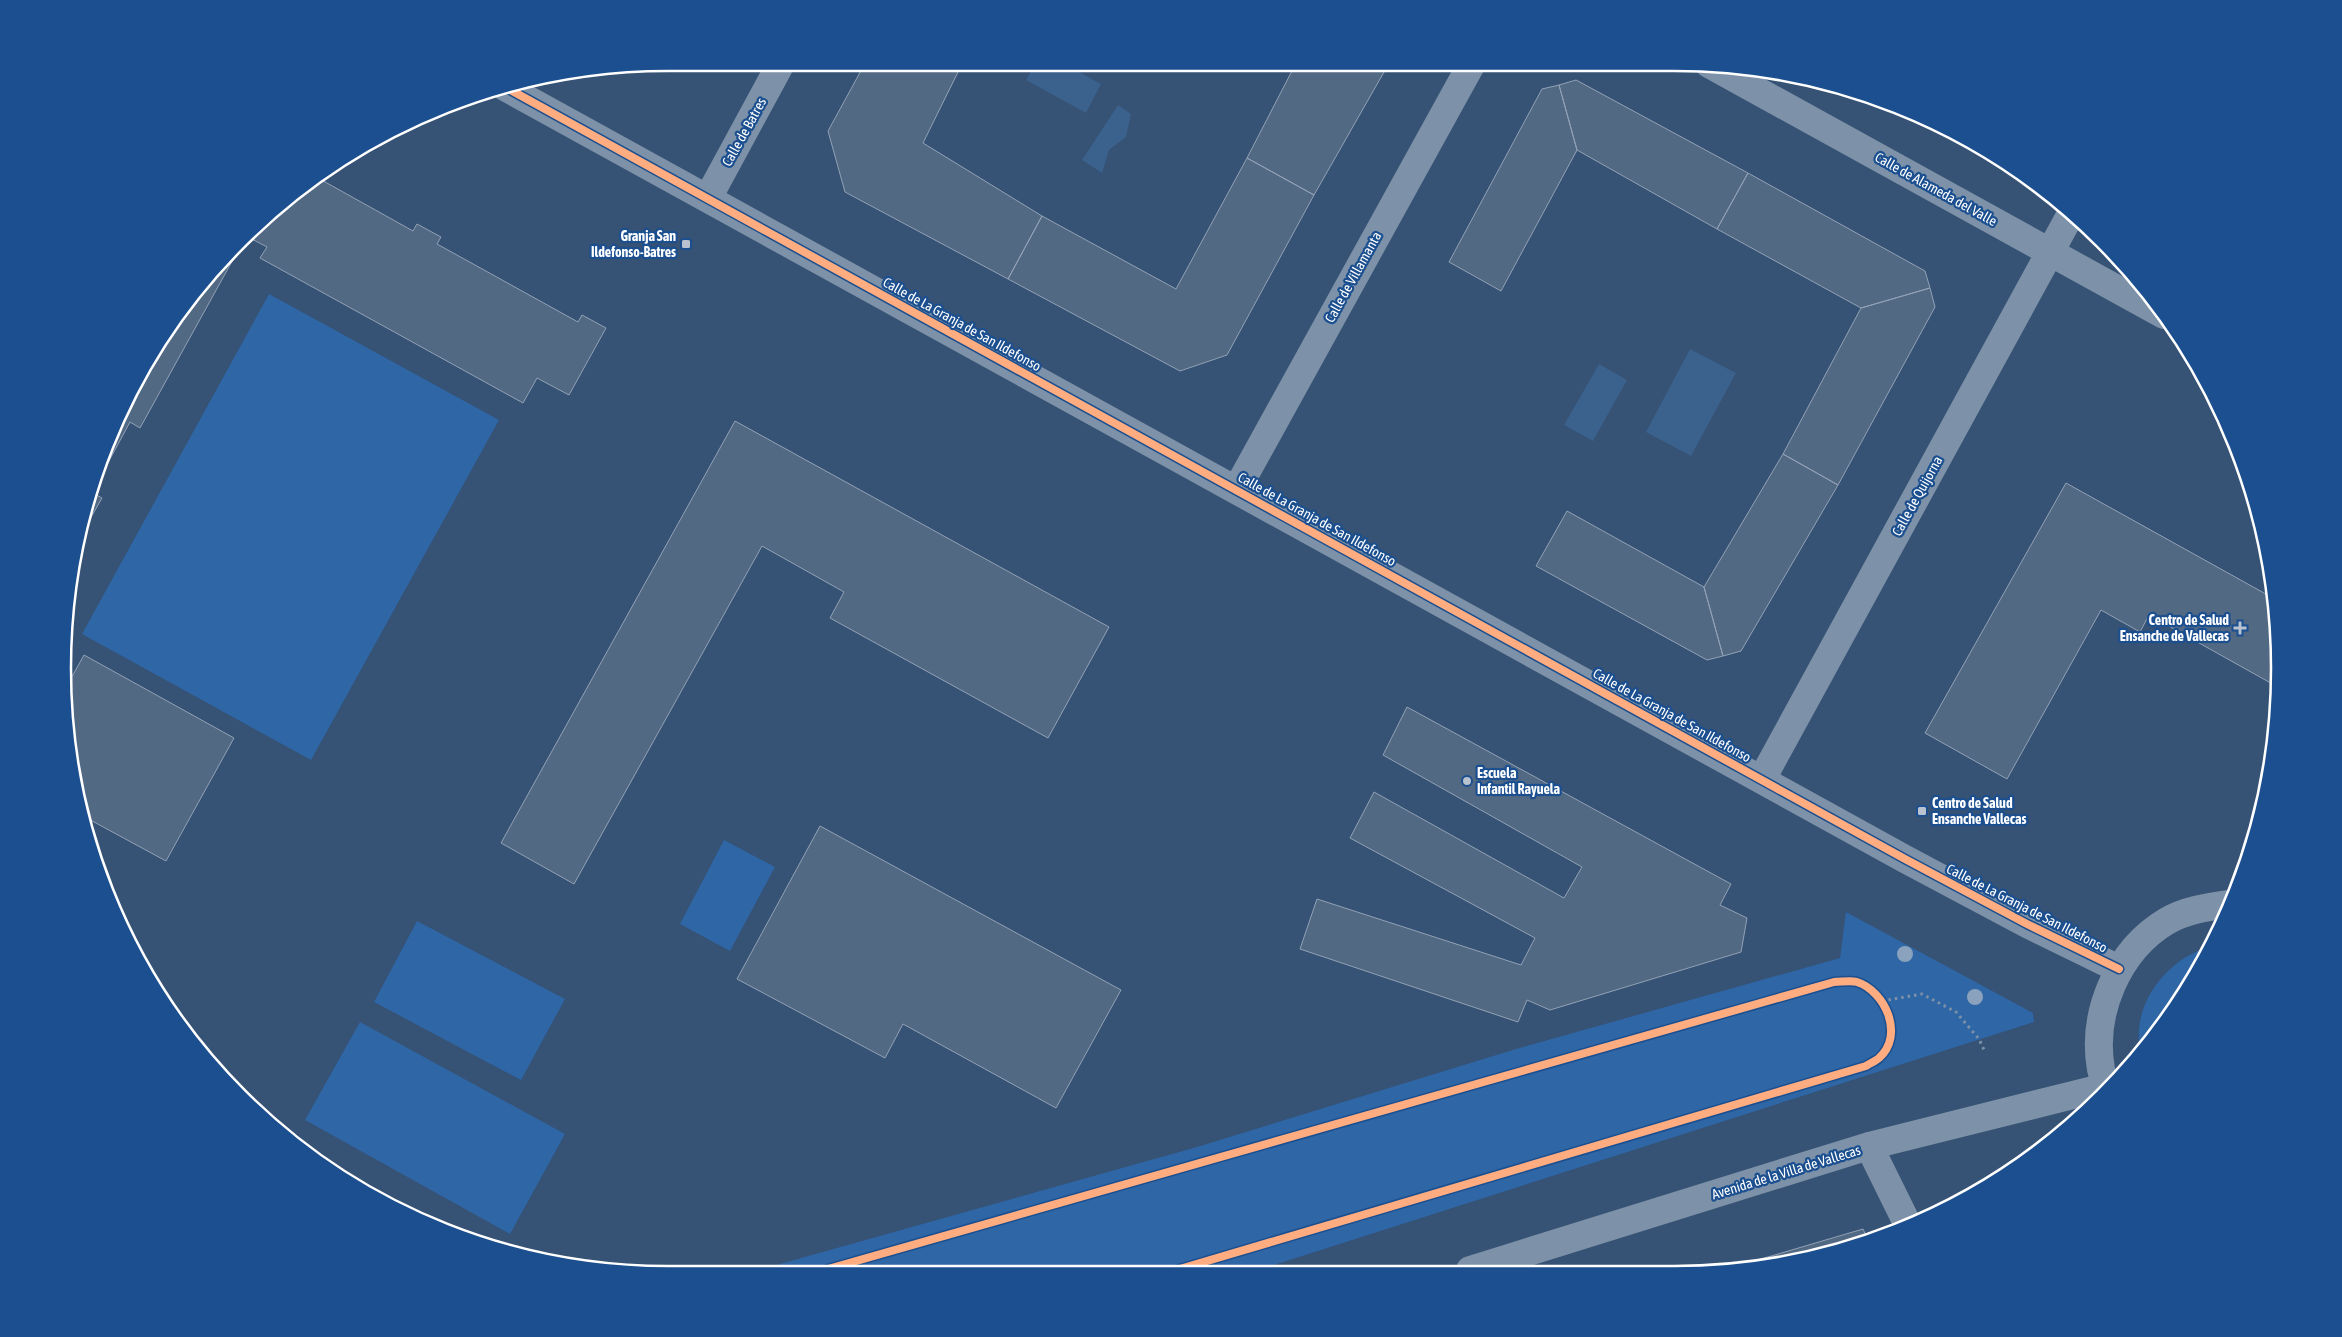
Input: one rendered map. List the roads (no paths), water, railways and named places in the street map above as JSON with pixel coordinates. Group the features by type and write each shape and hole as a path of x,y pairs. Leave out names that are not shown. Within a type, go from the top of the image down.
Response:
{"street":[{"name":"Calle de Batres","path":"708,198 777,71"},
{"name":"Calle de Villamanta","path":"1236,489 1468,71"},
{"name":"Calle de Alameda del Valle","path":"1727,74 2147,305"},
{"name":"Calle de La Granja de San Ildefonso","path":"514,92 2027,924 2119,969"},
{"name":"Calle de Quijorna","path":"1762,779 2068,220"},
{"path":"2104,1082 2098,1054 2100,1026 2107,997 2119,969 2143,938 2168,921 2200,908 2221,905"},
{"name":"Avenida de la Villa de Vallecas","path":"1483,1266 1869,1146 2003,1110 2096,1091"},
{"path":"1869,1146 1905,1219"}],"place":[{"name":"Granja San Ildefonso-Batres","path":"686,244"},
{"name":"Centro de Salud Ensanche de Vallecas","path":"2240,628"},
{"name":"Escuela Infantil Rayuela","path":"1467,781"},
{"name":"Centro de Salud Ensanche Vallecas","path":"1922,811"}]}
